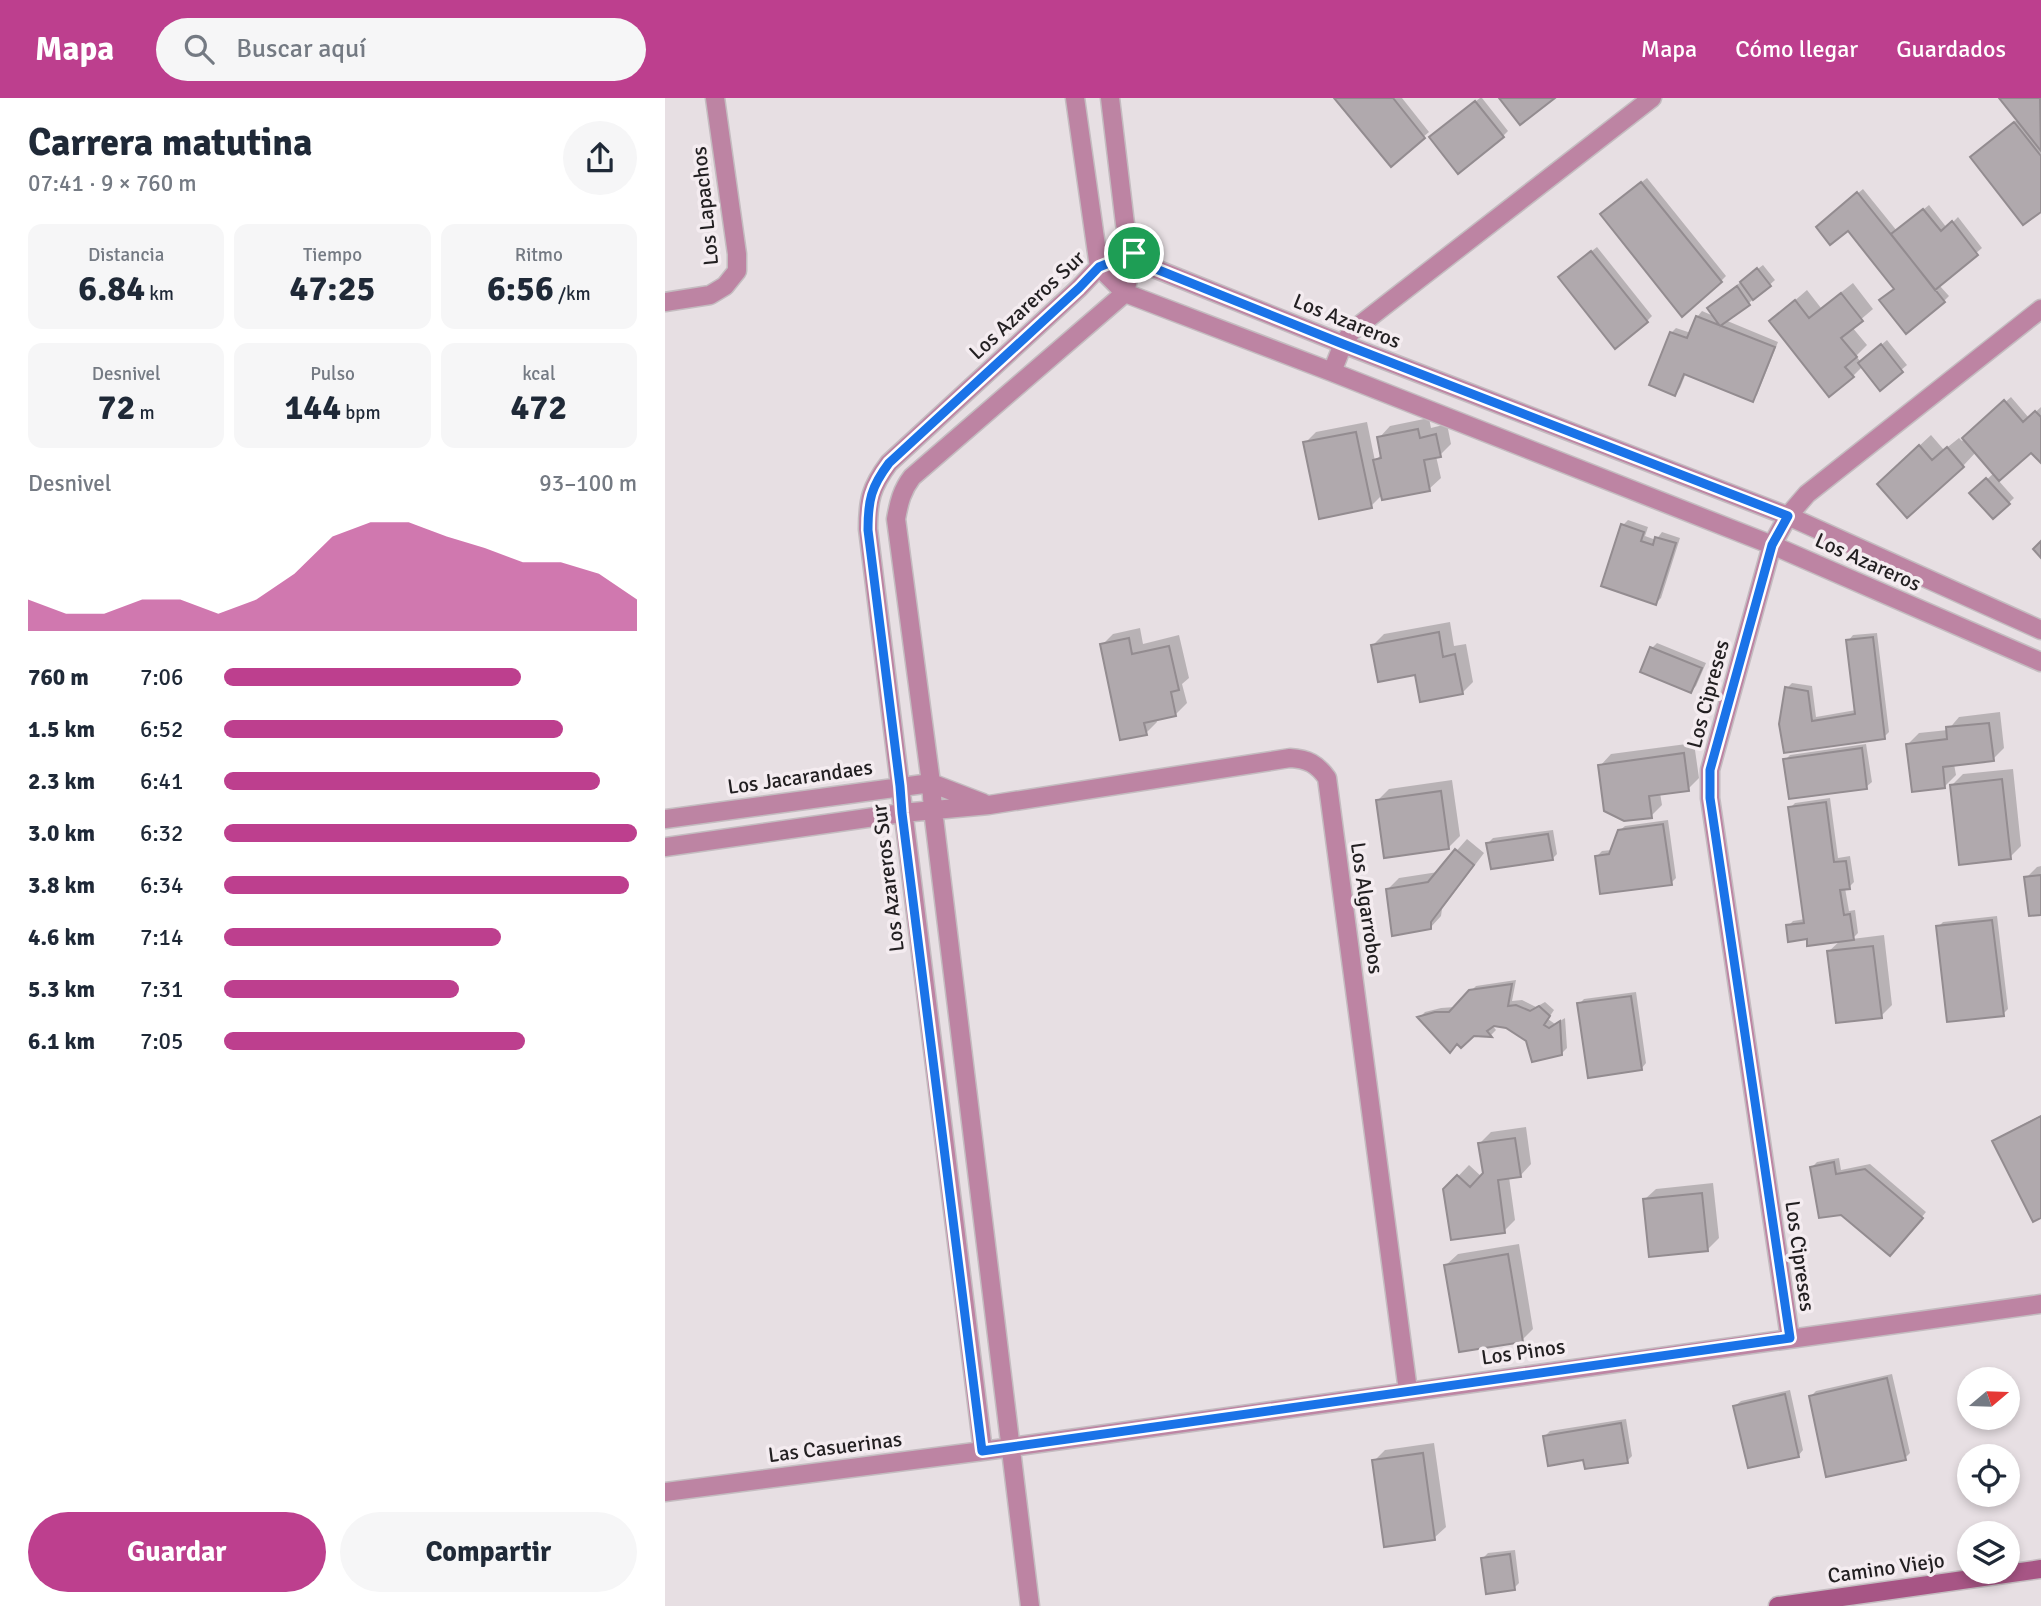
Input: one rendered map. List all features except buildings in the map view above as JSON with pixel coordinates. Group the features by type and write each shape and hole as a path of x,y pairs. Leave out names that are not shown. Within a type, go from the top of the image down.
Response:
{"main road":[{"name":"Camino Viejo","path":"1778,1606 2041,1569"}],"street":[{"name":"Los Lapachos","path":"665,302 710,295 725,286 737,271 737,254 715,98"},
{"path":"1075,98 1099,267"},
{"path":"1030,1606 931,783 896,519 904,487 912,477 1125,293 1134,253 1125,225 1110,98"},
{"path":"1332,372 1343,344 1352,331 1652,98"},
{"name":"Los Azareros Sur","path":"982,1451 902,813 868,530 868,507 876,481 889,463 1099,267 1134,253"},
{"name":"Los Azareros","path":"1134,253 1151,267 1788,516 2041,630"},
{"name":"Los Azareros","path":"1099,267 1125,293 1772,545 2041,662"},
{"name":"Los Cipreses","path":"1790,1338 1710,798 1710,770 1772,545 1788,516 1807,494 2041,309"},
{"name":"Los Algarrobos","path":"989,805 1290,758 1305,759 1318,766 1327,778 1408,1391"},
{"name":"Los Jacarandaes","path":"665,819 931,783 989,805"},
{"path":"665,847 902,813 989,805"},
{"name":"Los Pinos","path":"1011,1447 2041,1304"},
{"name":"Las Casuerinas","path":"665,1492 1011,1447"}],"route":[{"path":"1134,253 1151,267 1788,516 1772,545 1710,770 1710,798 1790,1338 982,1451 902,813 868,530 868,507 876,481 889,463 1099,267 1134,253"}]}
